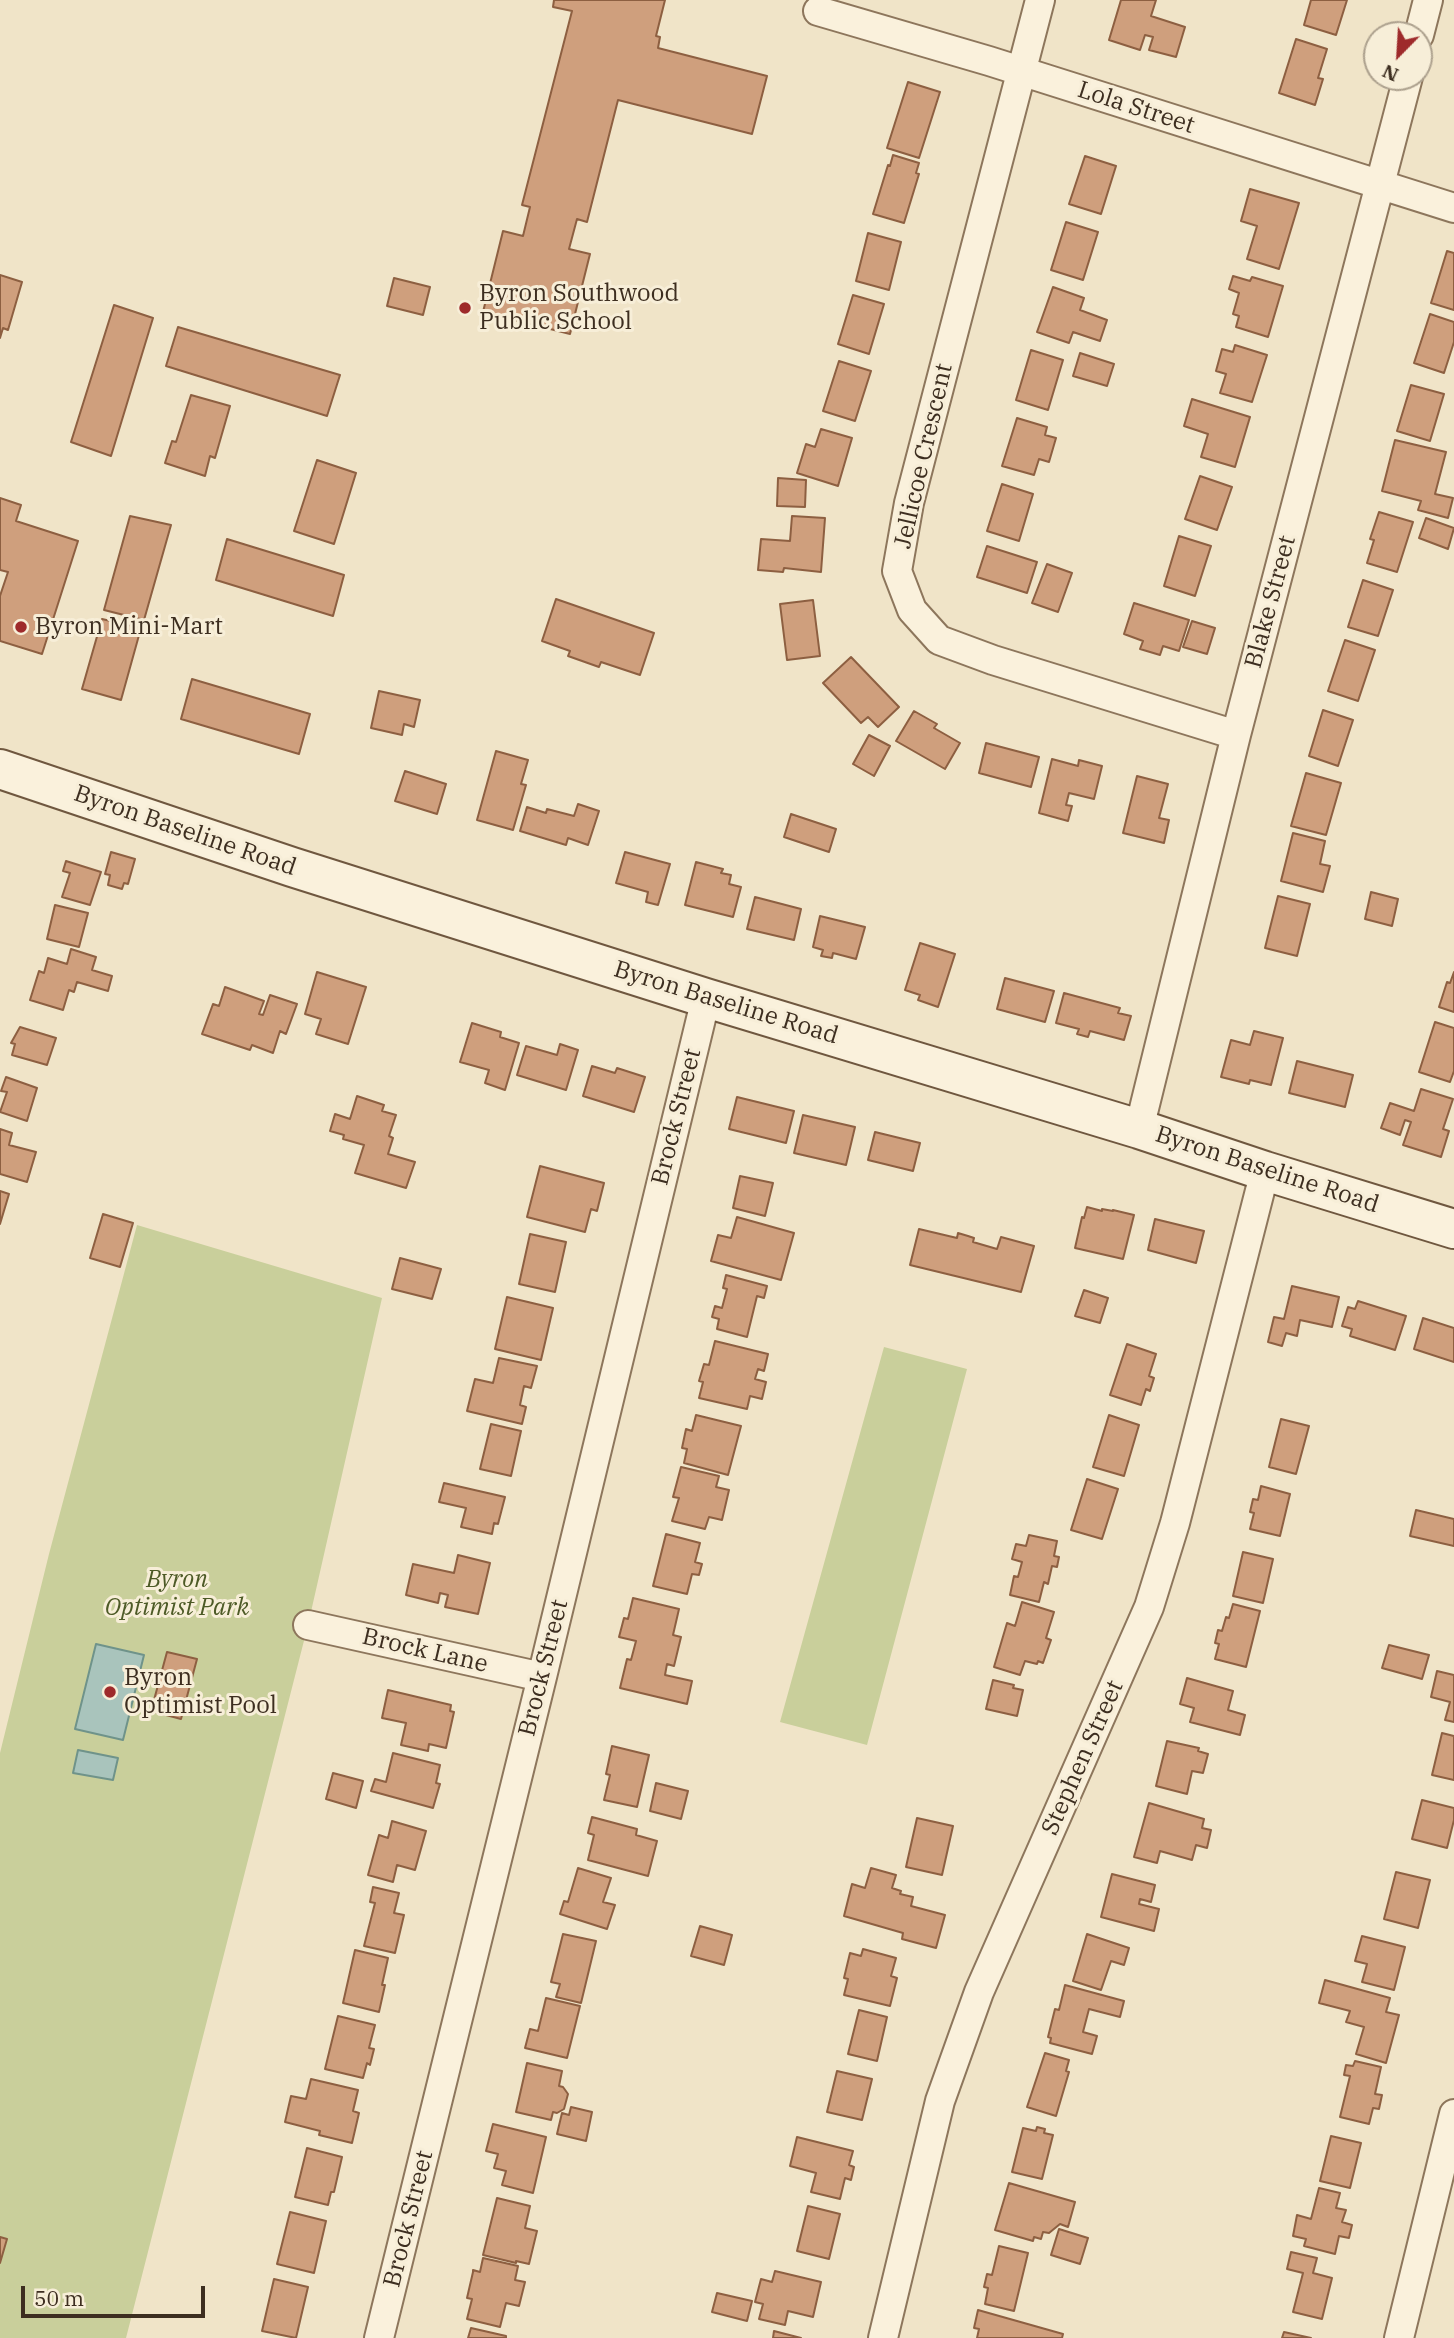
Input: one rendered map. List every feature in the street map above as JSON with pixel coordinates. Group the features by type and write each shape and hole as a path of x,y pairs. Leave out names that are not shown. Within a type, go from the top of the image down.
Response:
{"main road":[{"name":"Byron Baseline Road","path":"0,769 306,871 706,998 1454,1228"}],"street":[{"name":"Jellicoe Crescent","path":"1040,0 909,503 897,571 912,610 939,640 993,660 1236,735"},
{"path":"1423,21 1428,0"},
{"name":"Lola Street","path":"818,12 1021,72 1454,208"},
{"name":"Blake Street","path":"1139,1129 1236,735 1405,91"},
{"name":"Brock Street","path":"379,2338 706,998"},
{"name":"Stephen Street","path":"883,2338 940,2101 979,1992 1149,1607 1175,1523 1265,1171"},
{"name":"Brock Lane","path":"308,1625 542,1676"},
{"path":"1399,2338 1454,2114"}],"green space":[{"name":"Byron Optimist Park","path":"137,1225 382,1298 308,1625 126,2338 0,2338 0,1753 49,1554"},
{"path":"884,1347 967,1369 867,1745 780,1722"}],"water":[{"name":"Byron Optimist Pool","path":"96,1644 144,1655 123,1740 75,1729"},
{"path":"78,1750 118,1758 113,1780 73,1773"}],"building":[{"path":"554,0 665,0 656,36 660,37 658,48 767,76 752,134 618,100 587,222 577,219 569,249 590,254 570,334 483,312 503,231 523,236 530,207 522,205 572,11 553,7"},
{"path":"1121,0 1156,0 1151,16 1185,27 1176,57 1149,50 1153,37 1145,35 1140,50 1109,40"},
{"path":"1311,0 1347,0 1336,35 1304,25"},
{"path":"1296,39 1327,49 1318,78 1323,79 1315,105 1279,93"},
{"path":"908,82 940,92 919,158 887,148"},
{"path":"893,155 919,163 916,173 919,174 904,223 873,214"},
{"path":"1085,156 1116,166 1101,214 1069,204"},
{"path":"1250,189 1299,203 1279,269 1247,259 1257,226 1241,221"},
{"path":"1066,222 1098,232 1083,280 1051,270"},
{"path":"868,233 901,242 889,290 856,281"},
{"path":"1447,251 1454,253 1454,310 1431,303"},
{"path":"0,275 22,282 8,330 3,328 0,338"},
{"path":"1233,276 1250,281 1252,277 1283,286 1268,337 1236,327 1239,316 1233,314 1239,293 1229,289"},
{"path":"394,278 430,287 423,315 387,306"},
{"path":"1053,287 1084,298 1080,310 1107,320 1100,341 1073,332 1069,343 1037,332"},
{"path":"853,295 884,304 869,354 838,344"},
{"path":"114,305 153,318 111,456 71,442"},
{"path":"1430,314 1454,322 1454,342 1444,373 1414,363"},
{"path":"178,327 340,375 327,416 166,366"},
{"path":"1235,345 1267,355 1252,402 1220,393 1226,374 1216,371 1222,349 1233,352"},
{"path":"1031,350 1063,360 1048,410 1016,400"},
{"path":"1080,353 1114,364 1107,386 1073,376"},
{"path":"839,361 871,371 855,421 823,411"},
{"path":"1411,385 1444,394 1430,441 1397,431"},
{"path":"191,395 230,406 215,458 210,456 205,476 165,463 172,441 176,442"},
{"path":"1192,399 1250,417 1235,467 1201,457 1208,434 1184,426"},
{"path":"1017,418 1047,427 1045,435 1056,438 1049,462 1039,459 1034,475 1002,466"},
{"path":"821,429 852,438 838,486 797,473 806,444 815,447"},
{"path":"1395,440 1446,452 1435,494 1453,498 1448,518 1418,510 1421,501 1382,491"},
{"path":"317,460 356,473 334,544 294,531"},
{"path":"1200,476 1232,487 1217,530 1185,519"},
{"path":"778,478 806,480 805,507 777,506"},
{"path":"1002,484 1033,494 1019,541 987,531"},
{"path":"0,498 21,505 16,521 78,541 42,654 0,641 0,596 8,572 0,570"},
{"path":"1379,512 1413,522 1397,572 1367,563 1374,540 1370,539"},
{"path":"130,516 171,525 144,620 104,610"},
{"path":"792,516 825,518 821,572 784,568 783,572 758,570 761,539 790,541"},
{"path":"1426,518 1454,528 1448,549 1419,538"},
{"path":"1179,536 1211,546 1195,596 1164,586"},
{"path":"227,539 344,575 333,616 216,580"},
{"path":"987,546 1037,562 1027,593 977,577"},
{"path":"1047,564 1072,573 1058,612 1032,603"},
{"path":"1363,580 1393,590 1378,636 1348,627"},
{"path":"556,599 654,633 640,675 601,662 599,667 568,656 570,651 542,641"},
{"path":"813,600 820,656 787,660 780,604"},
{"path":"1134,603 1189,620 1179,651 1163,646 1160,655 1140,649 1143,641 1124,634"},
{"path":"102,619 141,628 121,700 82,689"},
{"path":"1192,621 1215,628 1207,654 1183,647"},
{"path":"1345,640 1375,650 1358,701 1328,691"},
{"path":"851,657 899,707 878,727 868,717 861,723 823,683"},
{"path":"192,679 310,714 299,754 181,719"},
{"path":"379,691 420,700 414,727 404,724 402,735 371,728"},
{"path":"1323,710 1353,720 1338,766 1309,756"},
{"path":"914,711 937,724 934,728 960,743 945,769 896,741"},
{"path":"869,735 890,746 874,776 853,764"},
{"path":"986,743 1039,757 1031,787 979,773"},
{"path":"496,751 528,760 521,784 526,785 513,830 477,820"},
{"path":"1052,759 1078,766 1079,760 1102,766 1094,799 1069,793 1066,805 1072,806 1068,821 1039,813"},
{"path":"405,771 446,784 437,814 395,801"},
{"path":"1306,773 1341,783 1326,835 1291,826"},
{"path":"1137,776 1168,784 1159,818 1169,820 1164,843 1123,833"},
{"path":"578,804 599,811 588,845 568,838 566,845 520,831 527,807 546,813 547,809 574,816"},
{"path":"791,814 836,829 829,852 784,837"},
{"path":"1293,833 1325,841 1320,864 1330,866 1323,892 1281,881"},
{"path":"111,852 135,859 128,884 124,883 122,889 108,885 110,875 105,874"},
{"path":"625,852 670,864 658,905 646,902 648,892 616,883"},
{"path":"66,861 101,872 90,905 62,897 70,873 63,871"},
{"path":"696,862 723,869 721,873 731,875 729,884 741,887 733,917 685,905"},
{"path":"1371,892 1398,899 1392,926 1365,919"},
{"path":"1278,896 1310,904 1297,956 1265,948"},
{"path":"755,897 801,909 794,940 747,929"},
{"path":"55,905 88,913 79,947 47,939"},
{"path":"820,916 865,927 856,959 833,953 832,958 821,956 823,950 813,947"},
{"path":"920,943 955,954 938,1007 918,1000 920,995 905,990"},
{"path":"71,949 96,957 92,970 112,976 108,991 77,982 74,992 69,990 63,1010 30,1000 39,971 44,973 48,958 67,964"},
{"path":"317,972 366,987 348,1044 316,1034 321,1019 305,1014"},
{"path":"1454,972 1454,1012 1439,1007 1447,982 1450,983"},
{"path":"1005,978 1054,991 1045,1022 997,1009"},
{"path":"225,987 264,1001 259,1014 263,1015 270,995 297,1004 286,1034 280,1031 273,1053 252,1045 250,1050 202,1034 213,1004 219,1006"},
{"path":"1064,993 1120,1008 1118,1013 1131,1016 1124,1040 1090,1031 1088,1037 1077,1034 1079,1029 1056,1023"},
{"path":"1435,1022 1454,1028 1454,1071 1450,1082 1419,1072"},
{"path":"472,1023 501,1032 500,1037 519,1043 505,1090 485,1083 489,1070 460,1062"},
{"path":"20,1027 56,1038 47,1065 12,1055 15,1044 11,1043"},
{"path":"1254,1031 1283,1038 1271,1085 1250,1080 1249,1084 1221,1077 1231,1040 1250,1045"},
{"path":"560,1044 578,1050 566,1090 517,1075 526,1046 557,1055"},
{"path":"1297,1061 1353,1075 1345,1107 1289,1093"},
{"path":"592,1066 615,1073 617,1068 645,1077 634,1112 583,1096"},
{"path":"6,1077 37,1088 27,1121 0,1112 7,1092 1,1091"},
{"path":"1421,1089 1453,1099 1443,1129 1449,1131 1441,1157 1403,1145 1411,1122 1405,1120 1400,1135 1381,1128 1390,1103 1414,1111"},
{"path":"357,1096 384,1105 382,1111 396,1115 389,1136 393,1138 388,1154 415,1162 406,1188 355,1173 364,1145 343,1139 344,1135 330,1131 335,1114 350,1119"},
{"path":"737,1097 794,1111 786,1143 729,1129"},
{"path":"803,1115 855,1127 846,1165 794,1153"},
{"path":"0,1129 12,1133 9,1145 36,1152 27,1182 0,1174"},
{"path":"875,1132 920,1143 913,1171 868,1160"},
{"path":"540,1166 604,1183 597,1211 591,1209 585,1232 527,1217"},
{"path":"740,1176 773,1183 765,1216 733,1208"},
{"path":"0,1191 9,1194 0,1224"},
{"path":"1087,1207 1134,1215 1123,1259 1075,1248"},
{"path":"103,1214 133,1223 120,1267 90,1258"},
{"path":"737,1217 794,1233 781,1280 711,1261 718,1235 731,1238"},
{"path":"1155,1219 1204,1231 1196,1263 1148,1250"},
{"path":"919,1229 957,1238 958,1233 974,1238 973,1242 997,1249 1001,1237 1034,1246 1021,1292 910,1265"},
{"path":"530,1234 566,1242 555,1292 519,1284"},
{"path":"400,1258 441,1269 432,1299 392,1289"},
{"path":"726,1275 767,1286 764,1298 757,1296 747,1337 717,1329 719,1319 712,1317 715,1306 722,1308 727,1289 723,1288"},
{"path":"1292,1286 1339,1297 1332,1327 1300,1320 1297,1336 1286,1333 1282,1346 1268,1342 1274,1317 1284,1319"},
{"path":"1084,1290 1108,1298 1100,1323 1075,1316"},
{"path":"507,1297 553,1308 541,1360 495,1349"},
{"path":"1358,1301 1406,1316 1395,1350 1350,1336 1352,1329 1342,1326 1348,1307 1355,1309"},
{"path":"1423,1318 1454,1328 1454,1362 1414,1349"},
{"path":"715,1341 768,1354 764,1371 758,1369 755,1379 766,1382 762,1399 750,1396 747,1409 699,1398 703,1382 699,1381 704,1364 709,1365"},
{"path":"1127,1344 1156,1354 1149,1376 1154,1378 1150,1391 1146,1389 1141,1405 1110,1395"},
{"path":"499,1358 537,1366 531,1388 524,1386 520,1405 526,1407 522,1424 467,1411 475,1379 493,1383"},
{"path":"696,1415 741,1426 728,1475 684,1463 687,1449 682,1448 686,1429 692,1431"},
{"path":"1109,1415 1139,1425 1124,1476 1093,1467"},
{"path":"1281,1419 1309,1426 1296,1474 1269,1467"},
{"path":"491,1424 521,1431 511,1476 480,1469"},
{"path":"681,1467 719,1476 716,1487 729,1490 722,1520 709,1517 705,1529 672,1521 679,1498 673,1497"},
{"path":"1087,1479 1118,1489 1102,1539 1071,1530"},
{"path":"444,1483 505,1497 498,1524 494,1523 492,1534 461,1527 466,1508 439,1502"},
{"path":"1261,1486 1290,1494 1280,1536 1250,1529 1254,1513 1250,1512 1253,1499 1258,1500"},
{"path":"1416,1510 1454,1519 1454,1546 1410,1536"},
{"path":"666,1534 700,1543 695,1562 702,1564 699,1575 692,1574 687,1594 653,1586"},
{"path":"1029,1535 1057,1541 1054,1556 1059,1557 1057,1567 1052,1566 1048,1584 1044,1582 1039,1602 1010,1595 1014,1576 1018,1577 1022,1562 1012,1559 1016,1544 1026,1546"},
{"path":"1243,1552 1273,1559 1263,1603 1233,1596"},
{"path":"458,1555 490,1563 478,1614 445,1607 448,1595 440,1593 438,1603 406,1595 413,1564 454,1573"},
{"path":"633,1598 679,1609 673,1635 681,1637 674,1666 667,1664 665,1675 692,1681 687,1704 620,1688 627,1659 631,1660 636,1641 619,1637 624,1618 628,1619"},
{"path":"1022,1602 1054,1612 1046,1638 1051,1640 1043,1663 1025,1661 1020,1675 994,1667 1007,1623 1015,1626"},
{"path":"1233,1604 1260,1611 1246,1667 1215,1659 1219,1644 1215,1643 1218,1630 1222,1631"},
{"path":"1389,1645 1429,1655 1422,1679 1382,1668"},
{"path":"167,1652 197,1659 181,1719 151,1711"},
{"path":"1437,1671 1454,1675 1454,1722 1445,1720 1450,1702 1431,1697"},
{"path":"1187,1678 1233,1691 1228,1710 1245,1715 1240,1735 1190,1722 1194,1708 1180,1704"},
{"path":"993,1680 1023,1690 1017,1716 986,1709"},
{"path":"388,1690 451,1705 450,1711 454,1712 446,1748 429,1744 428,1751 401,1745 406,1723 382,1718"},
{"path":"1442,1733 1454,1736 1454,1780 1432,1775"},
{"path":"1167,1741 1199,1748 1198,1751 1208,1754 1203,1773 1192,1771 1187,1794 1156,1786"},
{"path":"612,1746 649,1755 637,1807 604,1800 610,1775 606,1774"},
{"path":"393,1753 440,1765 436,1783 440,1784 433,1808 371,1791 375,1779 386,1782"},
{"path":"333,1773 363,1781 356,1808 326,1799"},
{"path":"656,1783 688,1791 681,1819 650,1811"},
{"path":"1422,1800 1454,1808 1447,1848 1412,1839"},
{"path":"1149,1803 1204,1819 1202,1828 1211,1830 1207,1848 1196,1845 1192,1860 1160,1851 1157,1863 1134,1857"},
{"path":"592,1817 637,1829 636,1835 657,1841 648,1876 588,1860 594,1835 588,1833"},
{"path":"917,1818 953,1826 942,1875 906,1867"},
{"path":"392,1821 426,1831 415,1870 397,1865 393,1882 368,1875 379,1835 388,1838"},
{"path":"578,1868 611,1878 603,1902 615,1905 607,1929 560,1914 564,1901 568,1902"},
{"path":"871,1868 896,1875 892,1888 901,1891 900,1894 913,1897 911,1906 945,1915 936,1948 902,1939 903,1933 844,1916 852,1884 865,1888"},
{"path":"1396,1872 1430,1880 1418,1928 1384,1919"},
{"path":"1112,1874 1155,1885 1151,1902 1140,1899 1139,1904 1159,1909 1154,1931 1101,1917"},
{"path":"373,1887 399,1893 394,1913 404,1915 395,1953 364,1946 375,1903 370,1902"},
{"path":"700,1926 732,1935 724,1965 691,1956"},
{"path":"563,1934 596,1941 581,2003 556,1997 560,1984 551,1982"},
{"path":"1087,1934 1129,1948 1124,1965 1111,1961 1101,1990 1073,1981"},
{"path":"1362,1936 1405,1947 1394,1990 1362,1982 1367,1964 1355,1961"},
{"path":"863,1949 896,1958 891,1976 897,1978 890,2006 844,1995 848,1979 844,1978 850,1953 861,1956"},
{"path":"355,1950 388,1958 379,2012 343,2003"},
{"path":"1325,1980 1390,1998 1386,2012 1399,2015 1386,2063 1356,2054 1364,2027 1346,2022 1350,2011 1319,2003"},
{"path":"1065,1985 1124,2001 1120,2017 1089,2009 1083,2032 1097,2036 1092,2054 1050,2043 1051,2038 1048,2037 1055,2009 1059,2010"},
{"path":"546,1998 580,2006 567,2058 525,2048 530,2029 538,2031"},
{"path":"859,2010 887,2017 877,2061 848,2054"},
{"path":"338,2016 375,2025 369,2048 374,2049 363,2078 325,2069"},
{"path":"1045,2053 1069,2060 1066,2071 1069,2072 1056,2116 1027,2107"},
{"path":"1355,2061 1381,2067 1375,2094 1382,2095 1379,2109 1373,2108 1369,2124 1340,2117 1350,2076 1344,2075 1346,2065 1353,2066"},
{"path":"527,2063 562,2071 559,2086 568,2094 564,2109 553,2112 551,2120 516,2112"},
{"path":"837,2071 872,2079 862,2120 827,2112"},
{"path":"311,2079 358,2090 353,2111 359,2113 352,2143 319,2135 320,2131 285,2122 291,2096 306,2099"},
{"path":"571,2107 592,2112 586,2141 557,2134 562,2113 569,2115"},
{"path":"493,2124 546,2137 533,2193 502,2185 506,2171 494,2168 498,2154 486,2151"},
{"path":"1037,2127 1045,2129 1044,2133 1053,2135 1042,2179 1012,2172 1023,2128 1036,2131"},
{"path":"1331,2136 1361,2143 1350,2188 1320,2181"},
{"path":"797,2137 853,2151 849,2165 854,2167 851,2180 845,2178 840,2199 811,2192 816,2173 790,2166"},
{"path":"307,2148 342,2157 334,2192 331,2192 328,2205 295,2197"},
{"path":"1009,2183 1075,2202 1068,2227 1060,2224 1049,2233 1043,2232 1041,2239 1034,2237 1033,2241 995,2230"},
{"path":"1319,2188 1340,2193 1336,2208 1346,2210 1342,2222 1352,2225 1349,2238 1339,2236 1335,2254 1304,2246 1306,2239 1293,2236 1297,2215 1311,2219"},
{"path":"497,2198 530,2206 525,2228 537,2231 529,2264 483,2255"},
{"path":"808,2206 840,2214 829,2259 797,2251"},
{"path":"290,2212 326,2221 314,2273 277,2264"},
{"path":"1059,2229 1088,2238 1080,2264 1051,2255"},
{"path":"0,2237 7,2239 0,2263"},
{"path":"999,2246 1028,2253 1014,2311 985,2304 988,2288 984,2287 987,2274 992,2275"},
{"path":"1291,2252 1317,2258 1313,2273 1332,2278 1322,2319 1293,2312 1303,2273 1287,2269"},
{"path":"483,2258 518,2266 515,2280 525,2282 519,2306 506,2303 500,2327 467,2319 472,2299 467,2298 473,2270 480,2272"},
{"path":"775,2271 821,2282 813,2317 788,2311 785,2325 759,2319 763,2304 755,2302 761,2279 772,2282"},
{"path":"274,2279 308,2287 296,2338 262,2331"},
{"path":"717,2293 752,2301 747,2321 712,2312"},
{"path":"978,2310 1063,2334 1062,2338 977,2338 979,2329 974,2328"},
{"path":"471,2328 506,2336 506,2338 468,2338"},
{"path":"774,2331 801,2338 773,2338"},
{"path":"1284,2332 1311,2338 1282,2338"}],"place":[{"name":"Byron Southwood Public School","path":"465,308"},
{"name":"Byron Mini-Mart","path":"21,627"},
{"name":"Byron Optimist Pool","path":"110,1692"}]}
